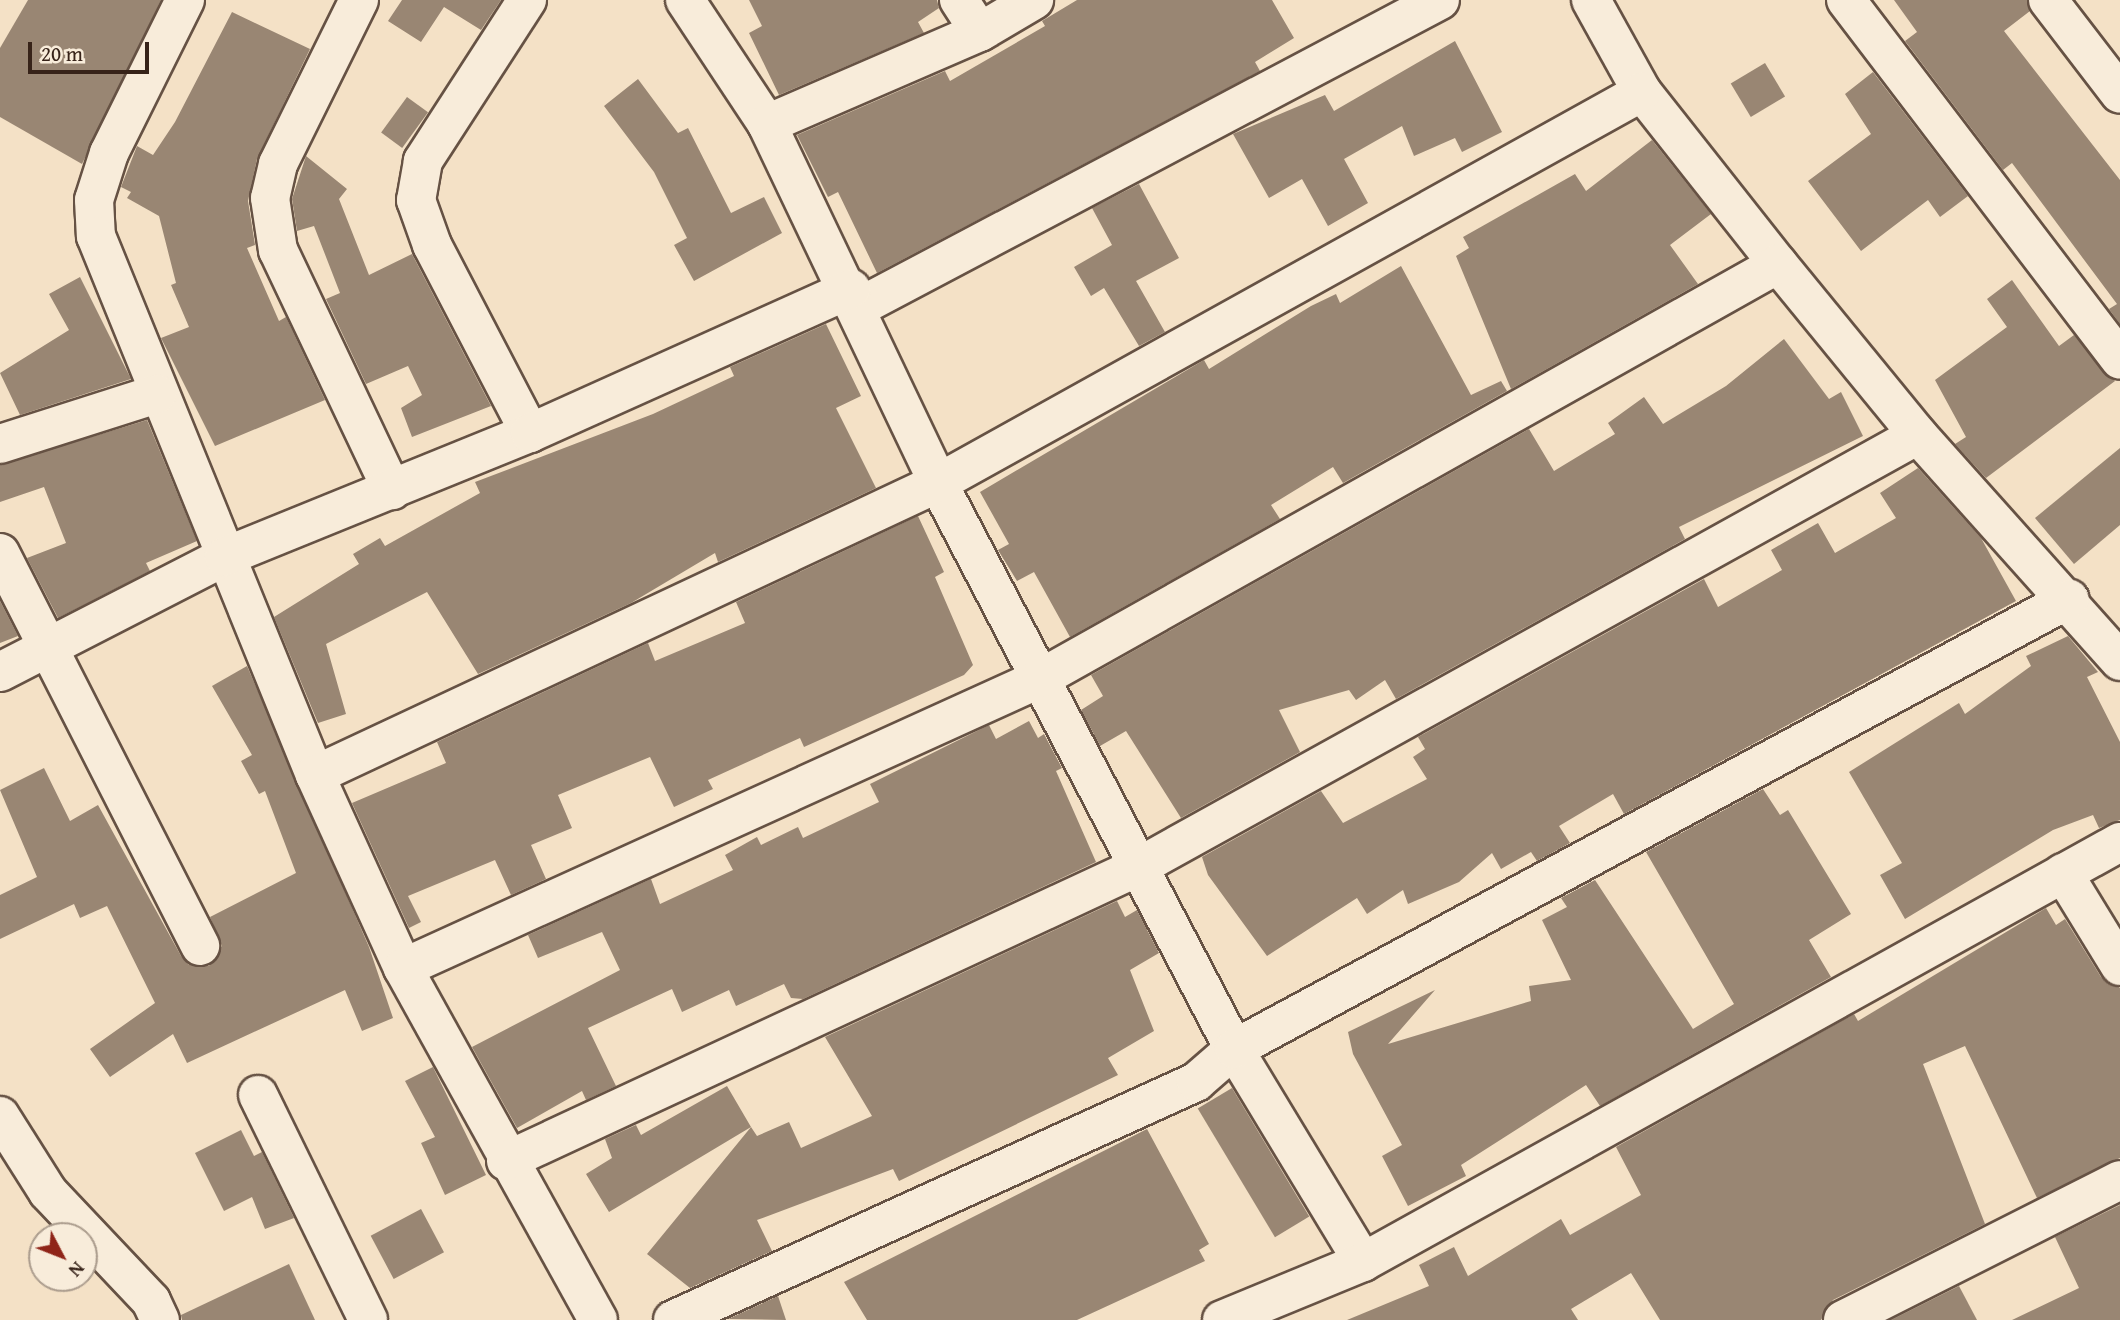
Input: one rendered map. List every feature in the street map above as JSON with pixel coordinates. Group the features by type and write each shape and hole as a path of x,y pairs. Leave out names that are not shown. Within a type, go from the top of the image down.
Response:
{"street":[{"path":"184,0 109,153 94,200 96,236 157,394 315,775 403,968 506,1161 598,1320"},
{"path":"359,0 278,164 270,198 278,250 392,490"},
{"path":"527,0 423,161 416,200 432,245 530,433"},
{"path":"685,0 767,124 855,298 938,483 1234,1049 1363,1262"},
{"path":"959,0 980,32"},
{"path":"767,124 980,32 1034,0"},
{"path":"0,671 49,650 224,557 855,298 1440,0"},
{"path":"1591,0 1642,92 1778,264 1918,435 2070,599 2120,661"},
{"path":"2048,0 2120,94"},
{"path":"1865,7 2120,360"},
{"path":"315,775 938,483 1642,92"},
{"path":"403,968 1041,678 1778,264"},
{"path":"0,444 157,394"},
{"path":"506,1161 1140,866 1918,435"},
{"path":"0,553 200,946"},
{"path":"673,1320 1196,1082 1234,1049 2070,599"},
{"path":"1222,1320 1363,1262 2120,842"},
{"path":"2063,873 2120,966"},
{"path":"258,1096 368,1320"},
{"path":"0,1116 48,1192 151,1301 160,1320"},
{"path":"1843,1320 2120,1180"}],"building":[{"path":"28,0 161,0 82,164 0,117 0,48"},
{"path":"402,0 501,0 481,30 444,7 421,42 388,21"},
{"path":"749,0 937,0 939,8 918,22 924,33 779,95 749,33 762,26"},
{"path":"1077,0 1272,0 1294,38 1255,62 1260,71 877,273 838,192 828,197 797,135 945,71 950,81 1045,26 1042,21"},
{"path":"1894,0 2027,0 2030,11 2004,31 2120,180 2120,324 2109,309 2117,304 2012,163 2003,170 1905,41 1917,32"},
{"path":"232,12 310,49 257,159 248,201 255,245 247,248 279,321 286,317 325,400 215,446 161,338 189,327 171,285 176,283 159,216 127,198 131,192 121,187 137,146 153,155 175,122"},
{"path":"1455,41 1502,132 1462,152 1455,138 1414,156 1402,126 1344,159 1368,203 1328,226 1302,179 1269,198 1233,134 1325,95 1334,111"},
{"path":"1765,63 1785,96 1751,117 1731,84"},
{"path":"1873,72 1968,196 1940,217 1928,200 1861,251 1808,181 1871,134 1845,94"},
{"path":"638,79 678,133 688,128 731,213 764,197 782,233 694,281 674,245 687,238 654,172 604,106"},
{"path":"407,97 428,112 402,148 381,133"},
{"path":"1652,140 1711,214 1670,245 1698,284 1511,389 1456,256 1469,248 1463,237 1575,174 1586,191"},
{"path":"306,156 347,189 339,199 369,275 412,254 491,406 412,437 401,408 422,395 408,366 366,384 326,299 340,293 314,226 297,231 292,199"},
{"path":"1139,184 1179,258 1136,281 1165,332 1139,346 1104,288 1091,296 1074,267 1112,245 1092,208"},
{"path":"1401,266 1471,395 1501,381 1507,391 1343,483 1333,467 1271,505 1280,519 1070,637 1034,572 1017,581 998,550 1009,544 980,492 1204,360 1209,369 1311,306 1336,294 1340,303"},
{"path":"80,277 131,379 20,415 0,373 69,330 49,294"},
{"path":"2012,280 2059,346 2074,335 2115,381 1986,478 1955,444 1966,437 1935,380 2007,327 1987,299"},
{"path":"826,324 861,396 836,408 876,488 718,562 715,553 631,603 478,674 427,592 326,644 346,714 318,723 274,617 359,564 353,554 380,538 385,546 480,493 475,482 653,414 734,376 730,367"},
{"path":"1784,339 1829,399 1841,392 1863,436 1679,527 1685,539 1396,699 1385,680 1356,700 1349,690 1279,710 1300,752 1181,818 1126,731 1100,746 1081,710 1103,696 1091,675 1529,429 1554,471 1615,434 1608,423 1644,397 1663,424 1726,386"},
{"path":"147,420 197,541 146,563 150,571 58,618 27,558 66,543 44,487 0,502 0,465"},
{"path":"2120,448 2120,525 2074,564 2035,518"},
{"path":"1918,468 1981,538 2016,601 1624,814 1613,794 1559,826 1570,843 1537,861 1531,852 1501,869 1492,853 1459,882 1408,904 1403,890 1367,914 1357,898 1267,956 1208,875 1202,857 1321,791 1343,823 1427,779 1413,757 1425,749 1418,737 1704,579 1718,607 1782,570 1771,550 1818,523 1835,553 1896,518 1880,493"},
{"path":"918,516 944,572 935,577 973,665 964,675 804,747 800,738 708,780 713,789 674,807 650,757 558,795 572,828 531,845 546,879 511,895 495,860 408,896 421,922 409,928 352,803 446,763 437,742 648,643 655,661 745,623 736,602"},
{"path":"0,601 18,636 0,643"},
{"path":"2068,636 2098,672 2087,677 2120,742 2120,820 2099,828 2093,815 2053,830 1905,919 1880,875 1902,863 1849,772 1959,703 1965,714 2031,666 2026,656"},
{"path":"247,666 369,947 393,1018 362,1031 345,990 187,1063 173,1034 110,1077 90,1049 155,1003 107,906 80,918 74,904 0,939 0,895 37,877 0,790 44,768 70,821 98,805 181,956 189,965 209,966 222,946 210,917 296,873 265,791 259,794 241,761 252,755 212,686"},
{"path":"1029,721 1038,738 1044,734 1062,768 1056,771 1096,862 803,999 791,998 784,984 736,1006 729,990 682,1012 672,989 588,1028 616,1086 586,1100 582,1091 517,1128 472,1047 620,970 602,932 538,958 528,935 651,879 660,904 733,870 725,855 757,837 761,845 798,827 803,838 879,802 870,784 989,725 996,739"},
{"path":"1763,789 1780,815 1788,810 1851,914 1809,940 1831,977 1600,1106 1586,1085 1461,1165 1466,1176 1408,1206 1382,1156 1402,1145 1353,1054 1348,1032 1435,990 1388,1044 1531,1001 1529,986 1571,980 1542,920 1567,907 1561,898 1595,880 1693,1029 1734,1004 1646,852"},
{"path":"1117,901 1125,917 1137,910 1159,953 1130,970 1154,1031 1108,1058 1118,1075 899,1181 893,1169 757,1220 772,1251 690,1288 647,1254 751,1127 757,1136 789,1122 801,1148 872,1116 825,1037"},
{"path":"2046,908 2056,925 2065,919 2101,977 2120,988 2120,1158 2037,1198 1965,1046 1923,1064 1985,1224 1833,1300 1821,1320 1660,1320 1631,1273 1571,1309 1578,1320 1347,1320 1429,1286 1419,1265 1454,1247 1468,1276 1561,1219 1570,1235 1641,1195 1616,1147 1854,1014 1858,1021"},
{"path":"433,1067 486,1175 445,1195 421,1143 435,1137 405,1081"},
{"path":"727,1086 751,1127 609,1212 586,1174 612,1158 605,1139 636,1125 641,1135"},
{"path":"1232,1088 1309,1217 1275,1237 1198,1109"},
{"path":"1147,1129 1209,1244 1199,1250 1205,1261 1077,1320 867,1320 844,1282"},
{"path":"241,1130 254,1156 262,1152 294,1218 265,1229 252,1197 224,1211 195,1153"},
{"path":"2120,1205 2120,1320 2012,1320 2079,1288 2055,1237"},
{"path":"421,1209 444,1252 394,1279 371,1236"},
{"path":"289,1264 315,1320 182,1320 181,1315"},
{"path":"1959,1286 1977,1320 1891,1320"},
{"path":"778,1296 786,1320 728,1319"}]}
